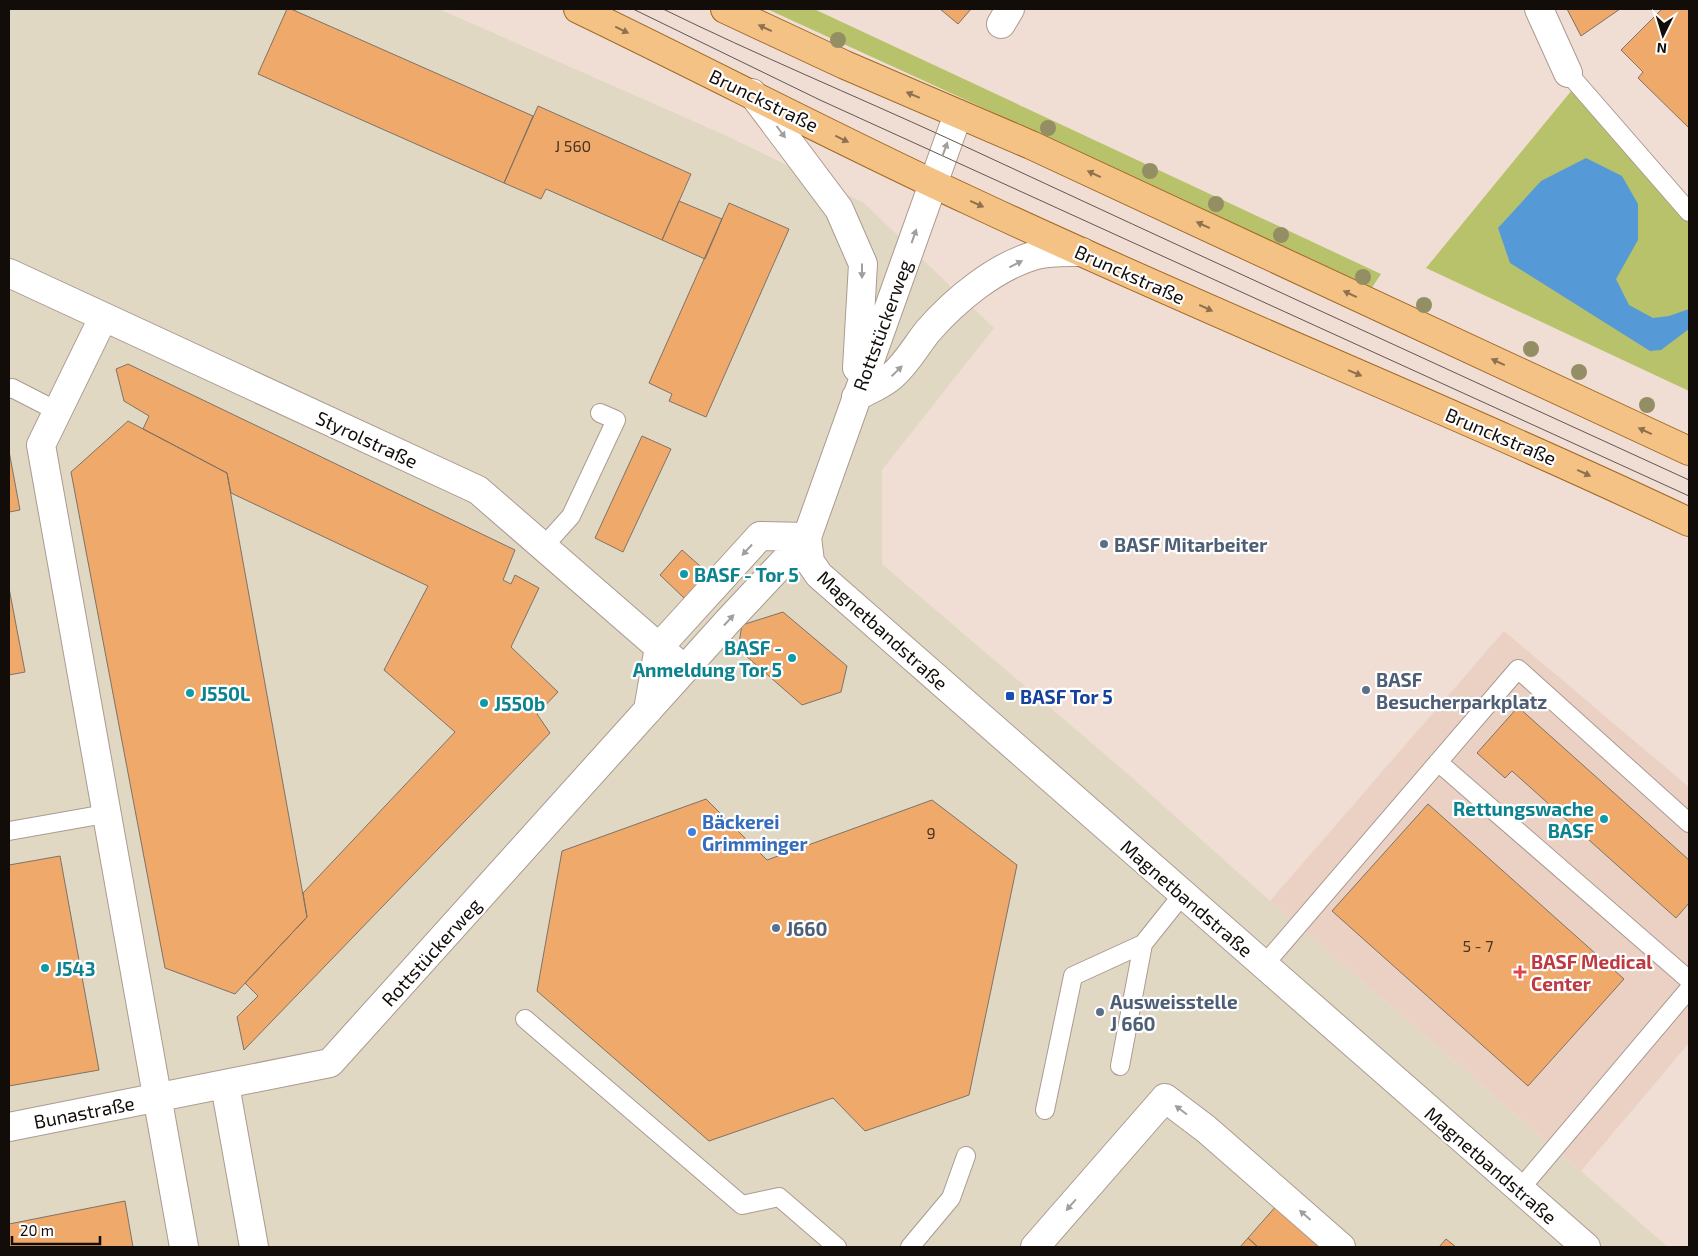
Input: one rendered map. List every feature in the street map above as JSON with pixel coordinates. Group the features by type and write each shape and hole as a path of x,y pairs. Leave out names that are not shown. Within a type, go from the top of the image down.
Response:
{"main road":[{"name":"Brunckstraße","path":"578,9 933,183 1082,252 1235,322 1572,467 1689,522"},
{"path":"725,9 845,65 1031,145 1689,452"}],"street":[{"path":"1539,9 1568,73"},
{"path":"752,93 839,209 863,264 856,397"},
{"name":"Rottstückerweg","path":"158,1097 330,1063 684,669 807,537 958,114"},
{"path":"856,397 887,380 900,369 936,323 970,290 1010,266 1036,255 1053,252 1082,252"},
{"name":"Styrolstraße","path":"9,273 102,318 478,490 684,669"},
{"path":"102,318 41,445 184,1247"},
{"path":"648,710 659,647 760,536 807,537"},
{"name":"Magnetbandstraße","path":"807,537 810,562 819,575 1586,1247"},
{"path":"225,1085 254,1247"},
{"name":"Bunastraße","path":"9,1128 158,1097"},
{"path":"1035,1247 1165,1098 1206,1129 1341,1247"}],"lane":[{"path":"1568,73 1689,212"},
{"path":"9,389 12,388 57,411"},
{"path":"544,546 571,516 616,420 600,413"},
{"path":"1264,965 1518,669 1689,823"},
{"path":"1438,762 1689,980"},
{"path":"9,831 106,814"},
{"path":"1045,1110 1073,976 1143,944 1183,894"},
{"path":"1120,1066 1143,944"},
{"path":"1520,1189 1689,989"},
{"path":"525,1019 742,1205 779,1197 837,1247"},
{"path":"910,1247 951,1198 966,1156"}],"shaded area":[{"path":"9,9 439,9 727,136 864,203 994,328 882,470 882,564 1129,775 1270,901 1668,1247 9,1247"},
{"name":"BASF Medical Center","path":"1504,631 1689,787 1689,1043 1581,1171 1270,901"}],"green space":[{"path":"767,9 814,9 1381,274 1371,289 1187,201"},
{"path":"1572,90 1689,203 1689,391 1426,268"}],"water":[{"path":"1586,158 1622,176 1638,204 1638,240 1616,279 1629,305 1653,318 1669,316 1689,309 1689,329 1661,350 1650,351 1510,263 1498,228 1541,181"}],"building":[{"path":"287,9 291,9 533,116 504,183 258,74"},
{"path":"940,9 971,9 958,24"},
{"path":"1567,9 1620,9 1581,36"},
{"path":"1662,9 1689,9 1689,128 1638,78 1643,72 1621,50"},
{"path":"538,106 691,174 662,240 546,189 541,199 504,183"},
{"path":"679,201 722,219 705,259 662,240"},
{"path":"729,203 789,229 706,417 669,401 672,394 649,383"},
{"name":"J550b","path":"128,364 515,550 503,580 511,584 515,575 539,588 511,647 558,692 537,714 550,733 244,1050 237,1017 258,996 245,983 307,917 303,893 455,732 384,670 428,586 231,493 227,473 143,429 149,416 124,401 116,369"},
{"name":"J550L","path":"128,421 227,473 307,917 235,994 165,968 71,472"},
{"path":"642,436 671,449 623,552 595,538"},
{"path":"9,451 20,510 9,512"},
{"name":"BASF - Tor 5","path":"682,550 708,573 684,598 660,575"},
{"path":"9,588 25,672 9,675"},
{"name":"BASF - Anmeldung Tor 5","path":"783,612 847,666 841,692 802,705 738,649 742,625"},
{"name":"Rettungswache BASF","path":"1518,707 1689,860 1689,903 1676,918 1512,771 1505,778 1477,753"},
{"name":"J660","path":"706,799 767,860 932,800 1017,865 969,1095 865,1131 833,1098 709,1141 537,991 562,851"},
{"path":"1428,804 1624,979 1528,1086 1332,911"},
{"name":"J543","path":"60,856 99,1070 9,1086 9,865"},
{"path":"125,1201 133,1247 9,1247 9,1224"},
{"path":"1277,1205 1326,1247 1258,1247 1248,1238"},
{"path":"1248,1238 1258,1247 1240,1247"},
{"path":"1446,1239 1456,1247 1439,1247"}],"tram line":[{"path":"633,9 820,100 1689,496"},
{"path":"663,9 1689,480"}],"place":[{"name":"BASF Mitarbeiter","path":"1104,544"},
{"name":"BASF - Tor 5","path":"684,574"},
{"name":"BASF - Anmeldung Tor 5","path":"792,658"},
{"name":"BASF Besucherparkplatz","path":"1366,690"},
{"name":"J550L","path":"190,693"},
{"name":"BASF Tor 5","path":"1010,696"},
{"name":"J550b","path":"484,703"},
{"name":"Rettungswache BASF","path":"1604,819"},
{"name":"Bäckerei Grimminger","path":"692,832"},
{"name":"J660","path":"776,928"},
{"name":"J543","path":"45,968"},
{"name":"BASF Medical Center","path":"1520,972"},
{"name":"Ausweisstelle J 660","path":"1100,1012"}]}
